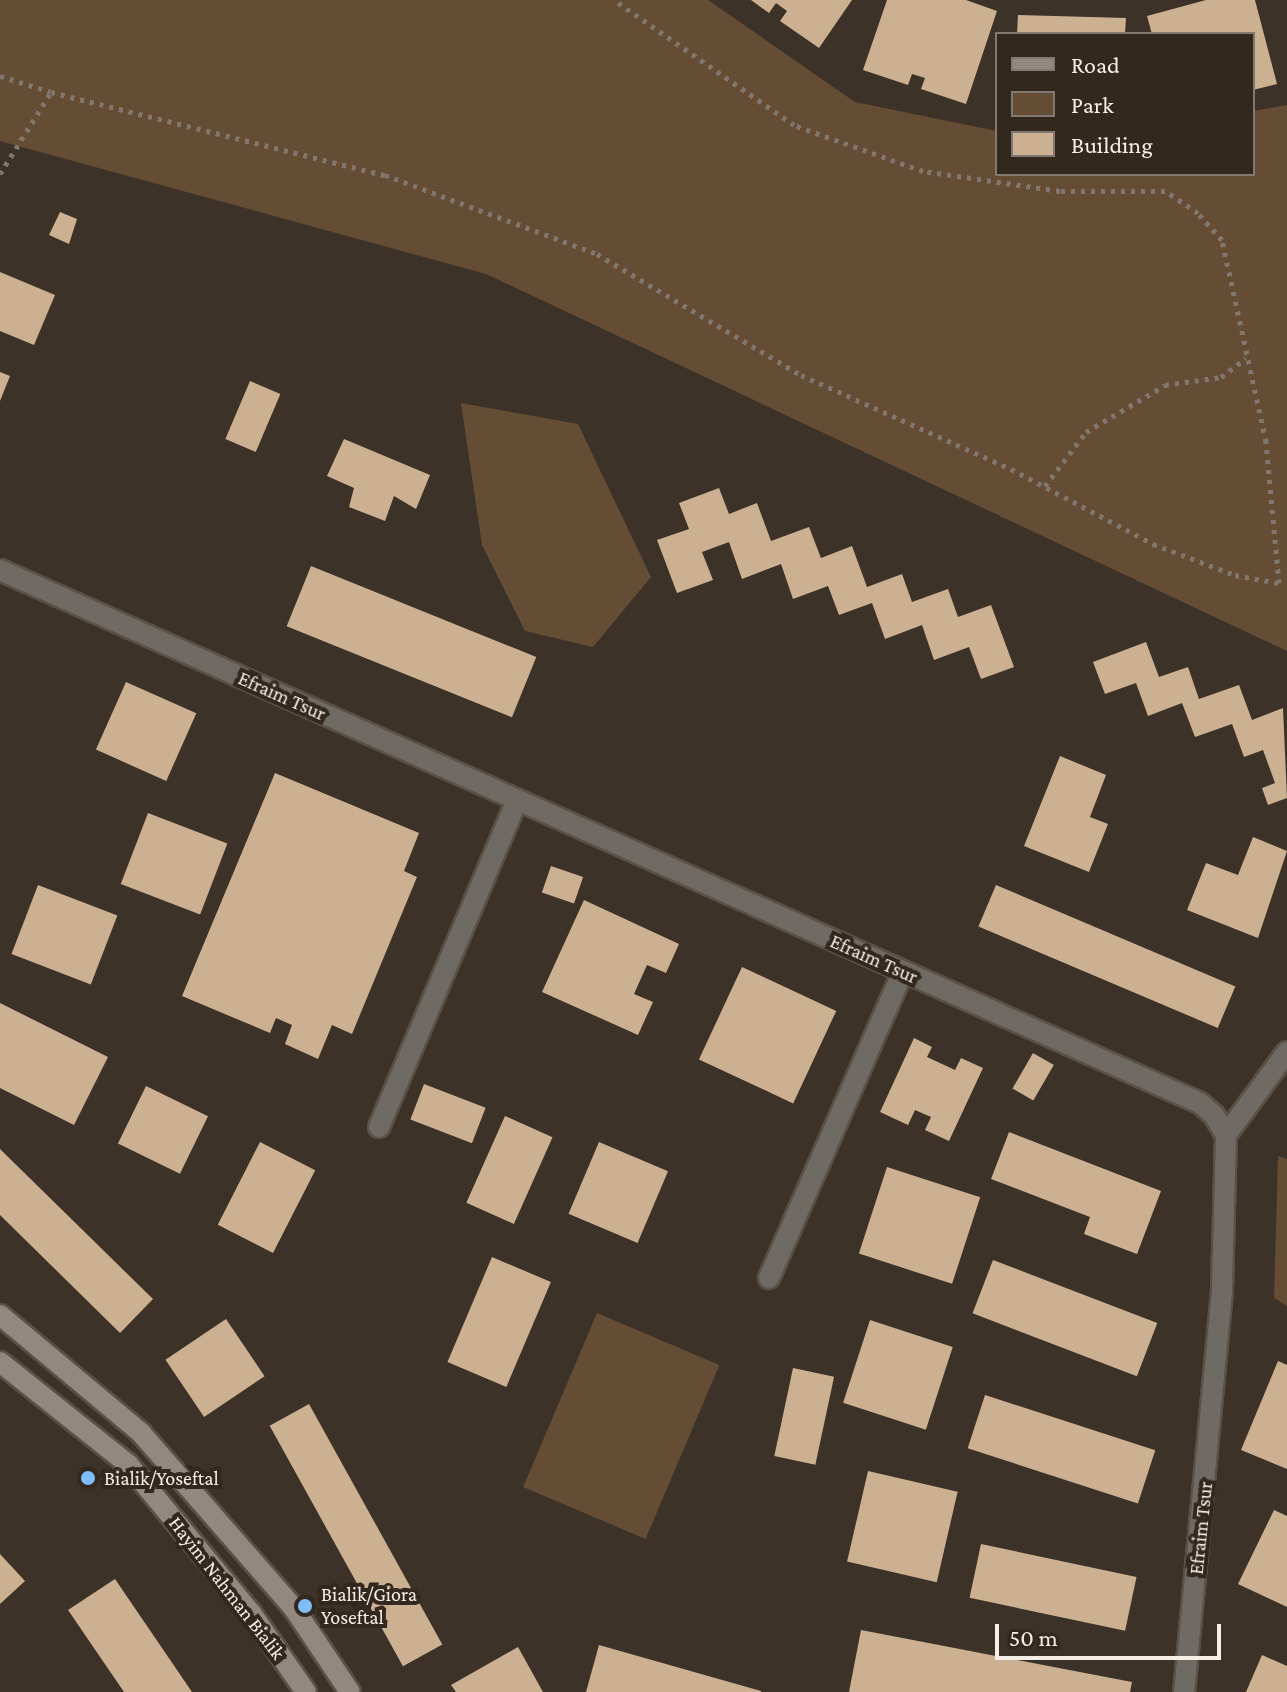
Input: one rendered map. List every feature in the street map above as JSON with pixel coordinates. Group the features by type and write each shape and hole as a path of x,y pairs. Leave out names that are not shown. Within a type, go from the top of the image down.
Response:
{"street":[{"name":"Efraim Tsur","path":"0,570 1200,1103 1226,1135 1213,1404 1184,1692"},
{"path":"379,1127 517,801"},
{"path":"769,1278 903,972"},
{"path":"1226,1135 1287,1052"},
{"name":"Hayim Nahman Bialik","path":"0,1315 141,1433 293,1607 350,1692"},
{"name":"Hayim Nahman Bialik","path":"0,1362 128,1464 251,1613 306,1692"}],"path":[{"path":"0,76 51,92 385,175 597,254 801,375 1045,486 1153,544 1235,575 1279,583 1266,442 1222,240 1165,191 1060,191 923,171 794,125 614,0"},
{"path":"0,174 51,92"},
{"path":"1045,486 1086,432 1165,385 1221,377 1246,358"}],"green space":[{"path":"0,0 708,0 855,102 995,131 995,176 1255,176 1255,111 1287,105 1287,651 486,274 0,141"},
{"path":"461,403 578,424 651,577 593,647 525,631 482,545"},
{"path":"1278,1156 1287,1159 1287,1306 1274,1298"},
{"path":"597,1313 719,1365 646,1539 523,1487"}],"building":[{"path":"751,0 852,0 819,48 780,21 787,11 776,3 769,13"},
{"path":"887,0 966,0 997,11 966,104 921,89 925,78 912,74 908,85 863,70"},
{"path":"1206,0 1255,0 1277,84 1255,90 1255,32 1151,32 1147,16"},
{"path":"1018,15 1126,18 1125,32 1017,32"},
{"path":"60,212 77,219 69,244 49,235"},
{"path":"0,272 55,295 34,345 0,331"},
{"path":"0,372 10,376 0,401"},
{"path":"250,381 280,394 256,452 225,439"},
{"path":"344,439 430,475 416,509 394,496 385,521 349,507 354,488 327,476"},
{"path":"719,488 729,514 757,503 771,541 809,527 821,558 852,546 867,587 902,574 912,602 948,589 958,617 991,605 1014,667 981,679 969,647 934,660 922,625 885,639 872,603 839,615 828,586 793,599 781,564 742,579 729,542 702,552 713,580 677,593 657,540 689,529 679,503"},
{"path":"311,566 536,657 512,717 287,626"},
{"path":"1146,642 1159,677 1188,667 1199,699 1239,685 1252,720 1283,708 1287,798 1268,805 1262,788 1275,783 1263,750 1244,757 1232,724 1195,737 1182,703 1148,716 1136,683 1105,694 1093,662"},
{"path":"126,682 196,713 166,781 96,750"},
{"path":"1060,756 1106,775 1090,817 1108,824 1089,872 1024,846"},
{"path":"275,773 419,833 404,871 417,877 352,1034 332,1025 318,1059 285,1044 292,1025 276,1018 270,1033 182,996"},
{"path":"148,813 227,843 200,914 121,884"},
{"path":"1253,837 1287,851 1258,938 1187,910 1206,863 1238,875"},
{"path":"551,866 583,877 574,904 542,892"},
{"path":"38,885 117,915 91,985 11,954"},
{"path":"996,885 1235,987 1218,1028 978,926"},
{"path":"584,900 679,944 666,973 647,965 634,994 653,1002 638,1035 542,992"},
{"path":"742,967 836,1011 793,1103 699,1059"},
{"path":"0,1003 108,1057 74,1125 0,1088"},
{"path":"914,1038 932,1047 927,1057 955,1070 961,1058 983,1068 949,1141 925,1130 931,1117 915,1110 908,1125 880,1112"},
{"path":"1033,1053 1054,1065 1033,1101 1012,1089"},
{"path":"424,1084 486,1108 472,1143 410,1119"},
{"path":"146,1086 208,1116 180,1174 118,1144"},
{"path":"505,1116 553,1137 514,1224 466,1203"},
{"path":"1009,1132 1161,1191 1137,1254 1084,1234 1090,1217 991,1179"},
{"path":"260,1142 315,1170 273,1253 218,1225"},
{"path":"599,1142 668,1171 638,1243 569,1214"},
{"path":"0,1149 153,1299 120,1333 0,1215"},
{"path":"887,1167 980,1197 952,1284 859,1254"},
{"path":"492,1257 551,1282 506,1387 447,1362"},
{"path":"993,1260 1157,1323 1137,1376 973,1313"},
{"path":"226,1319 265,1376 204,1417 165,1360"},
{"path":"870,1320 953,1347 926,1430 843,1403"},
{"path":"1278,1361 1287,1365 1287,1469 1241,1450"},
{"path":"793,1368 834,1377 815,1465 774,1456"},
{"path":"985,1395 1155,1450 1138,1504 968,1448"},
{"path":"309,1404 442,1645 403,1666 270,1426"},
{"path":"868,1471 958,1492 937,1582 847,1562"},
{"path":"1274,1510 1287,1516 1287,1607 1238,1584"},
{"path":"981,1544 1137,1577 1125,1631 970,1598"},
{"path":"0,1554 25,1581 0,1604"},
{"path":"115,1579 192,1692 124,1692 68,1610"},
{"path":"861,1630 1132,1682 1130,1692 849,1692"},
{"path":"599,1645 761,1691 761,1692 586,1692"},
{"path":"518,1647 543,1692 456,1692 451,1685"},
{"path":"1262,1655 1287,1666 1287,1692 1246,1692"}],"place":[{"name":"Bialik/Yoseftal","path":"88,1478"},
{"name":"Bialik/Giora Yoseftal","path":"305,1606"}]}
